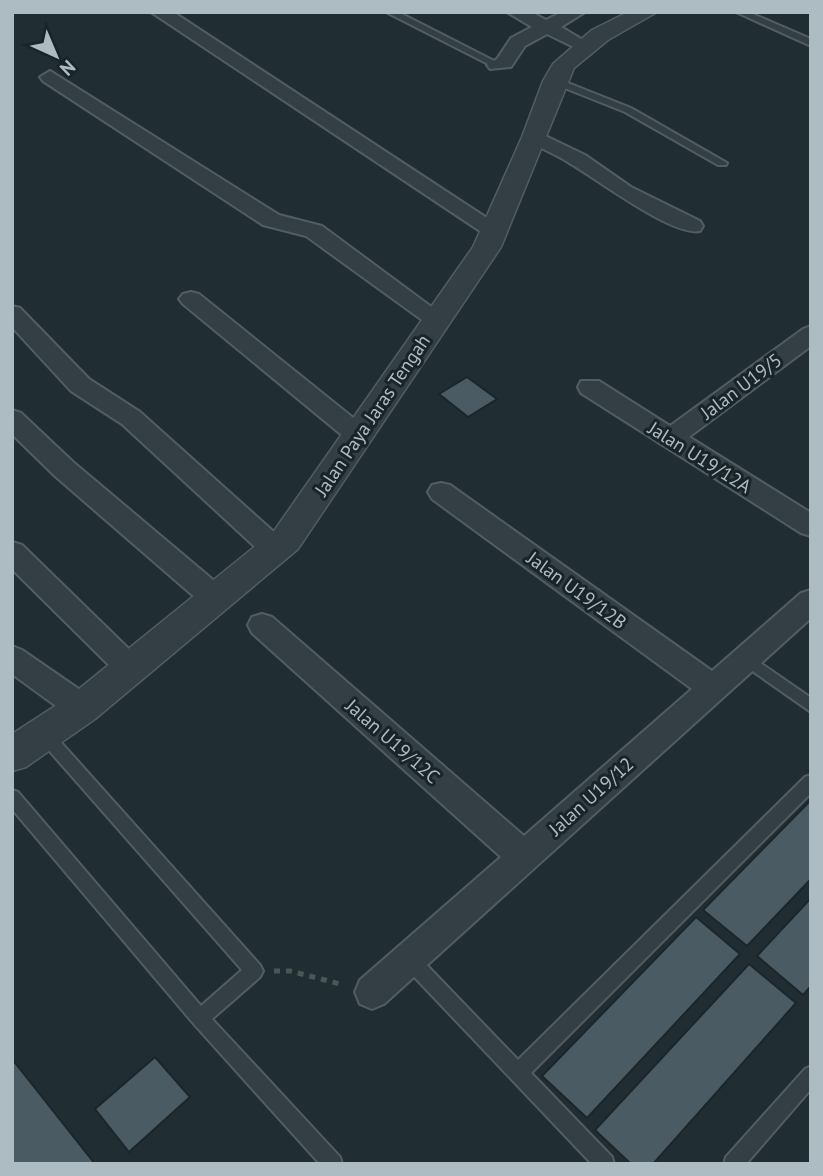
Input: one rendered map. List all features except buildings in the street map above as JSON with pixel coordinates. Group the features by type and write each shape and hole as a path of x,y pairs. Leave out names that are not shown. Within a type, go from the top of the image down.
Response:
{"street":[{"path":"160,12 494,230"},
{"path":"516,12 584,46"},
{"path":"497,65 504,64 518,43 576,12"},
{"name":"Jalan Paya Jaras Tengah","path":"12,755 82,708 286,540 487,247 535,137 555,81 584,46 646,12"},
{"path":"50,77 271,220 314,231 437,320"},
{"path":"535,137 578,159 624,191 692,226"},
{"path":"191,299 358,435"},
{"path":"12,313 80,385 131,418 275,549"},
{"name":"Jalan U19/5","path":"671,438 811,334"},
{"name":"Jalan U19/12A","path":"590,387 811,526"},
{"path":"12,419 64,469 215,598"},
{"name":"Jalan U19/12B","path":"442,492 713,688"},
{"path":"12,552 130,668"},
{"name":"Jalan U19/12","path":"372,992 811,601"},
{"name":"Jalan U19/12C","path":"262,625 524,857"},
{"path":"12,658 82,708"}],"lane":[{"path":"390,12 497,65"},
{"path":"740,12 811,43"},
{"path":"555,81 628,110 722,163"},
{"path":"746,659 811,706"},
{"path":"44,734 254,971 200,1017"},
{"path":"517,1074 811,782"},
{"path":"12,797 200,1017 333,1164"},
{"path":"409,959 605,1164"},
{"path":"733,1164 811,1075"}],"path":[{"path":"254,971 290,971 372,992"}]}
